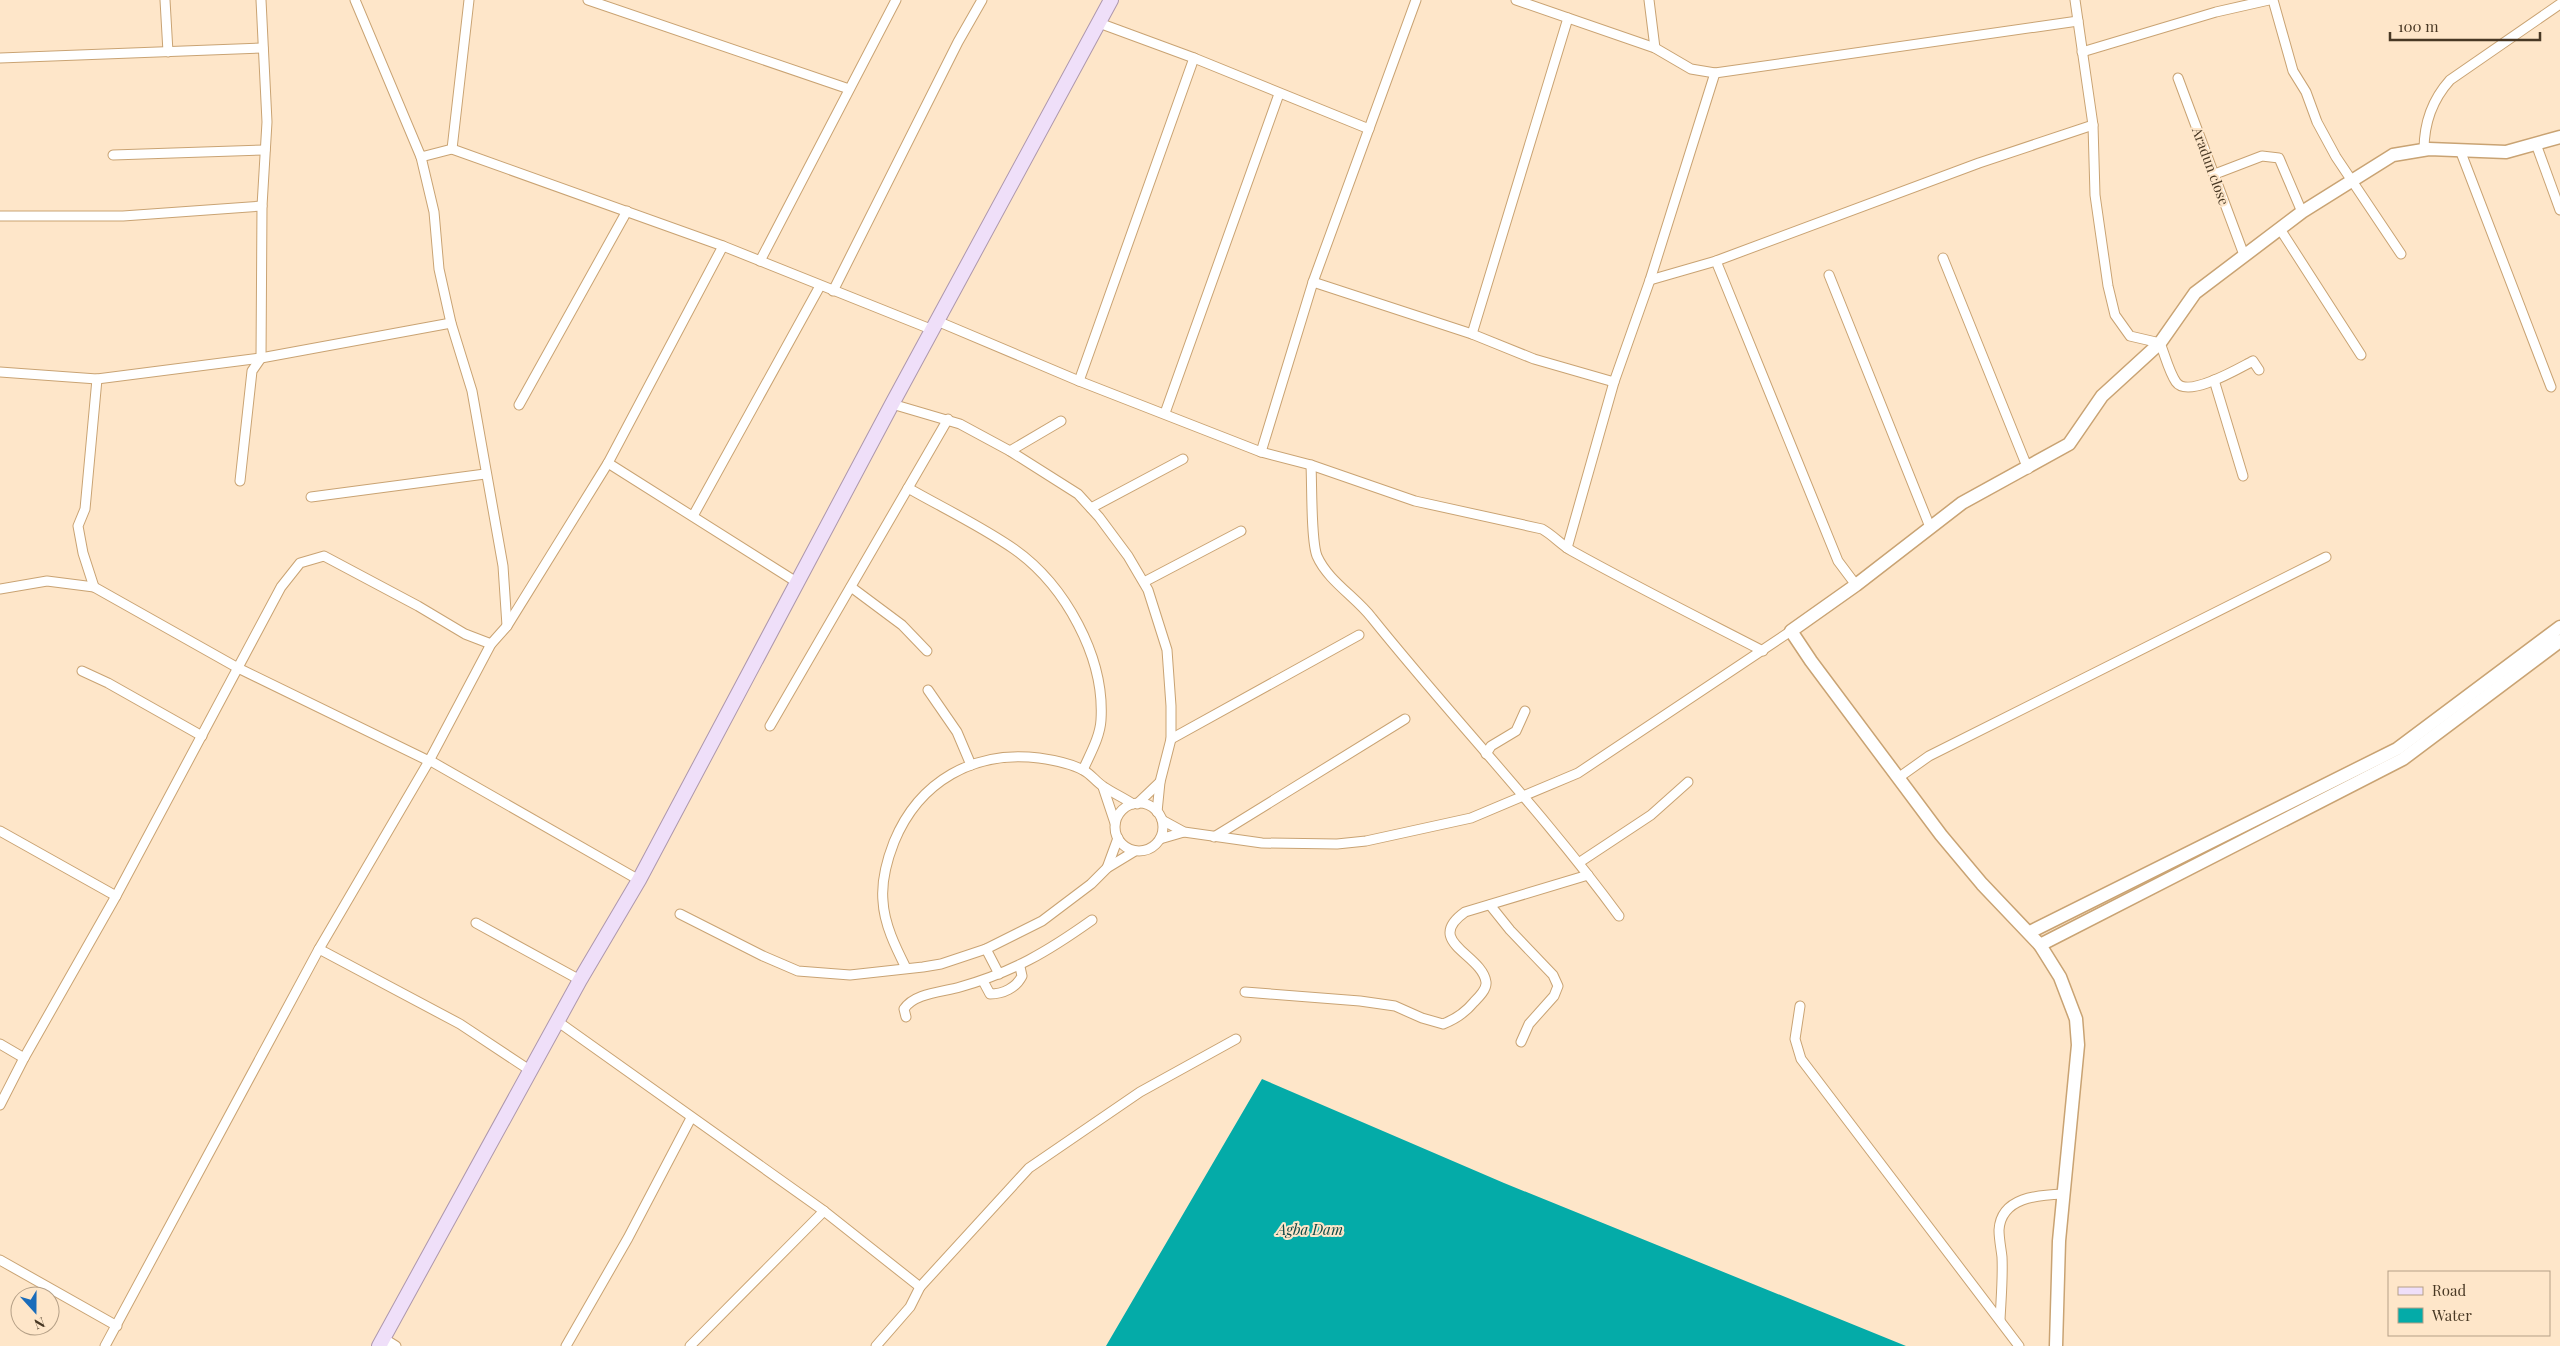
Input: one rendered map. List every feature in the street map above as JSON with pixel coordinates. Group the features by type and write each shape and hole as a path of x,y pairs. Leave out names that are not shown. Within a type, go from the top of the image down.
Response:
{"main road":[{"path":"381,1342 557,1021 639,880 892,404 1111,0"}],"street":[{"path":"165,0 168,52"},
{"path":"240,481 246,411 252,370 262,358 262,206 267,122 260,0"},
{"path":"355,0 421,157 434,212 439,269 451,323 472,392 502,566 507,626"},
{"path":"452,149 469,0"},
{"path":"588,0 849,89"},
{"path":"760,262 896,0"},
{"path":"833,291 958,42 982,0"},
{"path":"1261,452 1313,282 1416,0"},
{"path":"1516,0 1655,48 1691,69 1715,73 2078,21"},
{"path":"1650,0 1655,48"},
{"path":"2075,0 2093,125 2095,195 2115,315 2130,336 2160,343"},
{"path":"2082,52 2216,12 2271,0 2293,71 2306,92 2317,122 2336,157 2401,254"},
{"path":"2424,150 2424,128 2427,119 2450,80 2557,4"},
{"path":"1472,334 1568,18"},
{"path":"1099,23 1194,58 1369,130"},
{"path":"0,58 263,48"},
{"path":"1079,381 1194,58"},
{"path":"1567,548 1614,382 1650,280 1715,73"},
{"name":"Aradun close","path":"2178,78 2244,255"},
{"path":"1165,413 1279,94"},
{"path":"1650,280 1716,261 1979,163 2093,125"},
{"path":"906,968 892,941 883,901 886,861 899,830 916,803 948,775 970,765 1014,756 1041,758 1083,770 1103,786 1135,804 1148,805 1160,816 1184,832 1262,843 1337,844 1366,841 1471,818 1523,798 1578,773 1856,586 1962,504 2069,444 2102,396 2160,343 2195,293 2302,212 2352,180 2393,155 2424,150 2506,152 2560,137"},
{"path":"2536,144 2560,210"},
{"path":"421,157 452,149 723,246 833,291 935,326 1165,413 1261,452 1311,465 1415,500 1542,529 1553,535 1567,548 1635,586 1763,650"},
{"path":"113,155 265,150"},
{"path":"2460,150 2551,388"},
{"path":"2215,174 2262,156 2279,158 2302,212"},
{"path":"0,216 123,216 262,206"},
{"path":"519,405 627,211"},
{"path":"2280,229 2361,355"},
{"path":"105,1346 319,949 429,761 491,644 507,626 608,463 723,246"},
{"path":"1943,258 2028,468"},
{"path":"1716,261 1838,561 1856,586"},
{"path":"1829,275 1930,527"},
{"path":"1313,282 1472,334 1534,359 1614,382"},
{"path":"693,516 820,286"},
{"path":"0,372 97,378 262,358 451,323"},
{"path":"2160,343 2176,383 2185,388 2196,387 2214,380 2254,361 2259,370"},
{"path":"94,587 83,553 78,526 85,509 97,378"},
{"path":"2214,380 2243,476"},
{"path":"892,404 948,419 1010,451 1078,494 1128,556 1144,582 1167,650 1171,706 1171,740 1160,782 1160,839"},
{"path":"770,726 948,419"},
{"path":"1010,451 1061,421"},
{"path":"1091,508 1183,459"},
{"path":"608,463 798,583"},
{"path":"1311,465 1316,551 1322,564 1366,610 1427,686 1580,862 1619,916"},
{"path":"311,497 485,474"},
{"path":"908,488 1014,549 1031,564 1058,595 1086,639 1098,675 1101,720 1096,740 1083,770"},
{"path":"1144,582 1241,531"},
{"path":"0,1105 24,1058 116,896 280,588 300,563 324,556 418,606 465,634 491,644"},
{"path":"1898,778 1929,756 2326,557"},
{"path":"0,589 47,580 94,587 238,668 429,761 639,880"},
{"path":"851,587 902,625 926,652"},
{"path":"2030,932 2397,749 2560,627"},
{"path":"1791,631 1811,662 1898,778 1982,884 2030,932 2040,945 2060,977 2076,1019 2078,1045 2063,1194 2056,1346"},
{"path":"1171,740 1359,635"},
{"path":"2040,945 2403,759 2560,641"},
{"path":"82,671 108,683 202,736"},
{"path":"928,690 957,732 970,765"},
{"path":"1486,754 1491,746 1516,731 1526,712"},
{"path":"1214,837 1405,719"},
{"path":"1115,823 1123,809 1135,804 1160,782"},
{"path":"1580,862 1651,815 1688,782"},
{"path":"1103,786 1118,838 1125,847 1135,851"},
{"path":"0,831 116,896"},
{"path":"680,914 763,956 798,971 850,975 941,964 986,949 1042,921 1091,884 1107,868 1135,851 1146,850 1160,839 1184,832"},
{"path":"1107,868 1118,838"},
{"path":"1245,992 1303,995 1386,1005 1443,1024 1463,1014 1484,990 1486,982 1481,972 1450,937 1450,927 1453,921 1465,912 1588,875"},
{"path":"1490,905 1510,930 1553,975 1558,986 1554,996 1529,1024 1521,1042"},
{"path":"906,1017 904,1009 915,999 983,981 1020,966 1046,952 1092,920"},
{"path":"476,923 580,980"},
{"path":"319,949 460,1024 531,1071"},
{"path":"986,949 999,974"},
{"path":"983,981 990,994 1001,993 1020,980 1022,976 1020,966"},
{"path":"1800,1006 1796,1039 1801,1059 2019,1346"},
{"path":"557,1021 824,1211 920,1287"},
{"path":"876,1346 910,1307 920,1287 1029,1168 1140,1092 1236,1039"},
{"path":"0,1044 24,1058"},
{"path":"566,1346 628,1238 691,1118"},
{"path":"2000,1320 2002,1257 1999,1229 2001,1218 2008,1208 2022,1200 2036,1195 2063,1194"},
{"path":"690,1346 824,1211"},
{"path":"0,1260 117,1326"},
{"path":"381,1342 396,1346"}],"water":[{"name":"Agba Dam","path":"1262,1079 1504,1183 1906,1346 1106,1346"}]}
